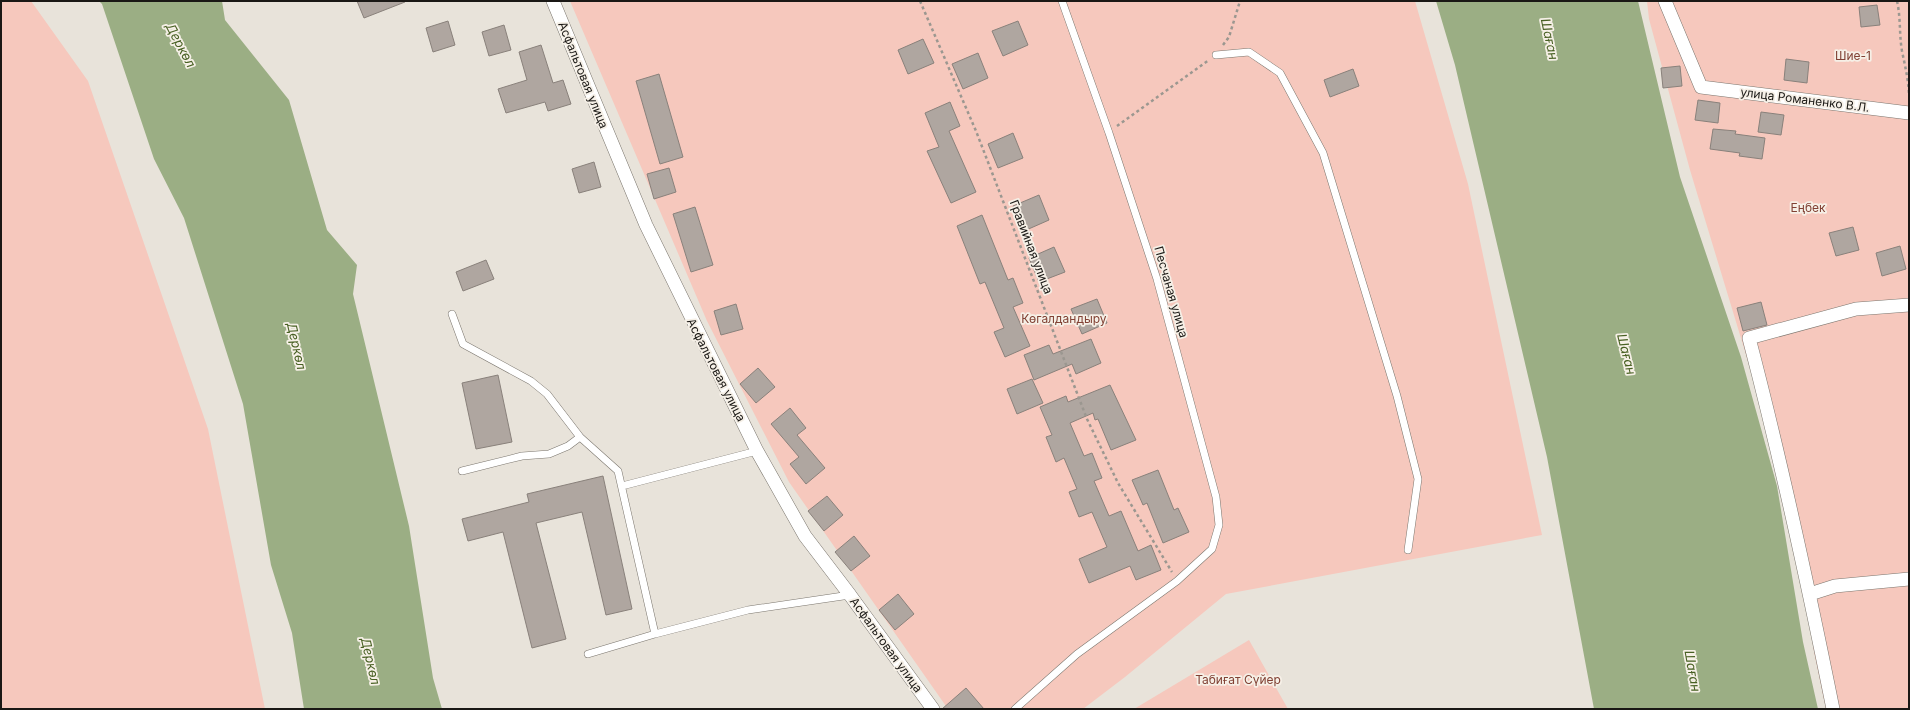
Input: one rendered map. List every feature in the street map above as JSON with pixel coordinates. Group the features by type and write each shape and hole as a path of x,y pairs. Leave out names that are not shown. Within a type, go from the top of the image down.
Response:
{"street":[{"name":"Асфальтовая улица","path":"553,1 646,225 757,451 805,536 933,709"},
{"name":"улица Романенко В.Л.","path":"1665,1 1701,87 1909,113"},
{"path":"1833,709 1810,594 1750,338 1856,309 1909,305"},
{"path":"1810,594 1835,586 1909,579"}],"lane":[{"name":"Песчаная улица","path":"1015,709 1077,654 1177,581 1212,548 1219,525 1216,497 1157,279 1109,133 1062,1"},
{"path":"1216,54 1249,52 1280,73 1323,153 1397,396 1418,479 1408,550"},
{"path":"452,314 463,344 531,380 547,394 580,437 618,471 655,634"},
{"path":"462,471 522,456 548,454 568,446 580,437"},
{"path":"622,486 757,451"},
{"path":"588,654 655,634 748,610 850,595"}],"path":[{"name":"Гравийная улица","path":"920,1 976,131 1087,419 1118,483 1177,581"},
{"path":"1109,133 1216,54 1229,37 1240,1"},
{"path":"1897,1 1901,18 1902,50 1908,73 1909,94"}],"green space":[{"path":"1,1 31,1 88,81 208,429 265,709 1,709"},
{"name":"Көгалдандыру","path":"570,1 1415,1 1468,184 1542,535 1226,594 1125,677 1083,709 948,709 789,482 707,321"},
{"name":"Еңбек","path":"1647,1 1909,1 1909,709 1826,709 1814,652 1806,593 1770,434 1690,170 1649,19"},
{"name":"Табиғат Сүйер","path":"1249,640 1288,709 1134,709"}],"water":[{"name":"Деркөл","path":"99,1 222,1 225,20 289,100 327,230 357,265 353,294 409,526 433,678 442,709 304,709 292,633 271,565 243,404 184,218 154,159 102,4"},
{"name":"Шаған","path":"1436,1 1638,1 1680,177 1741,357 1777,486 1803,642 1818,709 1594,709 1547,457 1455,65"}],"building":[{"path":"357,1 405,1 405,2 364,18"},
{"path":"1877,5 1880,25 1861,27 1859,7"},
{"path":"448,21 455,45 433,52 426,28"},
{"path":"1018,21 1028,45 1003,56 992,31"},
{"path":"504,25 511,50 489,56 482,32"},
{"path":"923,39 934,63 908,74 898,50"},
{"path":"541,45 553,83 563,80 571,104 548,111 545,102 506,113 498,89 527,80 519,52"},
{"path":"978,53 988,78 963,89 952,64"},
{"path":"1786,59 1809,62 1807,83 1784,80"},
{"path":"1680,66 1682,86 1663,88 1661,68"},
{"path":"1353,69 1359,86 1330,97 1324,80"},
{"path":"659,74 683,157 660,164 636,81"},
{"path":"1698,100 1720,103 1718,123 1695,120"},
{"path":"950,102 960,126 949,131 976,192 951,203 927,151 939,147 925,113"},
{"path":"1761,112 1784,115 1781,135 1758,132"},
{"path":"1713,129 1736,131 1735,134 1765,138 1762,159 1739,156 1740,153 1710,149"},
{"path":"1013,133 1023,158 998,168 988,144"},
{"path":"594,162 601,187 579,193 572,169"},
{"path":"669,168 676,192 654,199 647,174"},
{"path":"1039,195 1049,220 1024,231 1013,206"},
{"path":"695,207 713,265 691,272 673,214"},
{"path":"982,215 1008,280 1013,278 1023,303 1013,307 1030,346 1005,357 994,332 1004,328 985,282 980,284 957,226"},
{"path":"1853,227 1859,250 1836,256 1829,233"},
{"path":"1900,246 1906,269 1882,276 1876,253"},
{"path":"1054,247 1065,272 1039,282 1029,258"},
{"path":"486,260 494,279 463,291 456,272"},
{"path":"1097,299 1107,323 1082,334 1071,309"},
{"path":"1761,302 1767,325 1743,331 1737,308"},
{"path":"736,304 743,329 721,335 714,311"},
{"path":"1091,339 1101,363 1076,374 1072,364 1034,380 1024,355 1049,345 1053,354"},
{"path":"758,368 775,387 756,403 740,384"},
{"path":"498,375 512,442 476,449 462,383"},
{"path":"1032,379 1043,403 1017,414 1007,389"},
{"path":"1110,385 1136,440 1111,450 1098,419 1095,420 1093,413 1070,423 1084,456 1092,453 1102,478 1094,481 1109,516 1121,511 1138,551 1151,545 1161,570 1136,580 1130,566 1089,583 1079,559 1107,547 1092,512 1079,517 1069,492 1077,489 1064,458 1056,462 1046,437 1052,435 1040,407 1066,396 1068,402"},
{"path":"790,408 806,428 797,435 825,468 806,484 790,464 799,457 771,424"},
{"path":"1158,470 1174,510 1178,508 1189,532 1163,543 1147,503 1143,505 1132,480"},
{"path":"603,476 632,609 606,615 582,512 536,523 566,639 532,648 503,532 468,541 462,519 529,502 527,494"},
{"path":"827,496 843,515 824,531 808,511"},
{"path":"854,536 870,556 851,571 835,552"},
{"path":"898,594 914,614 895,630 879,610"},
{"path":"966,688 984,709 942,709"}],"park label":[{"name":"Шие-1","path":"1853,56"}]}
